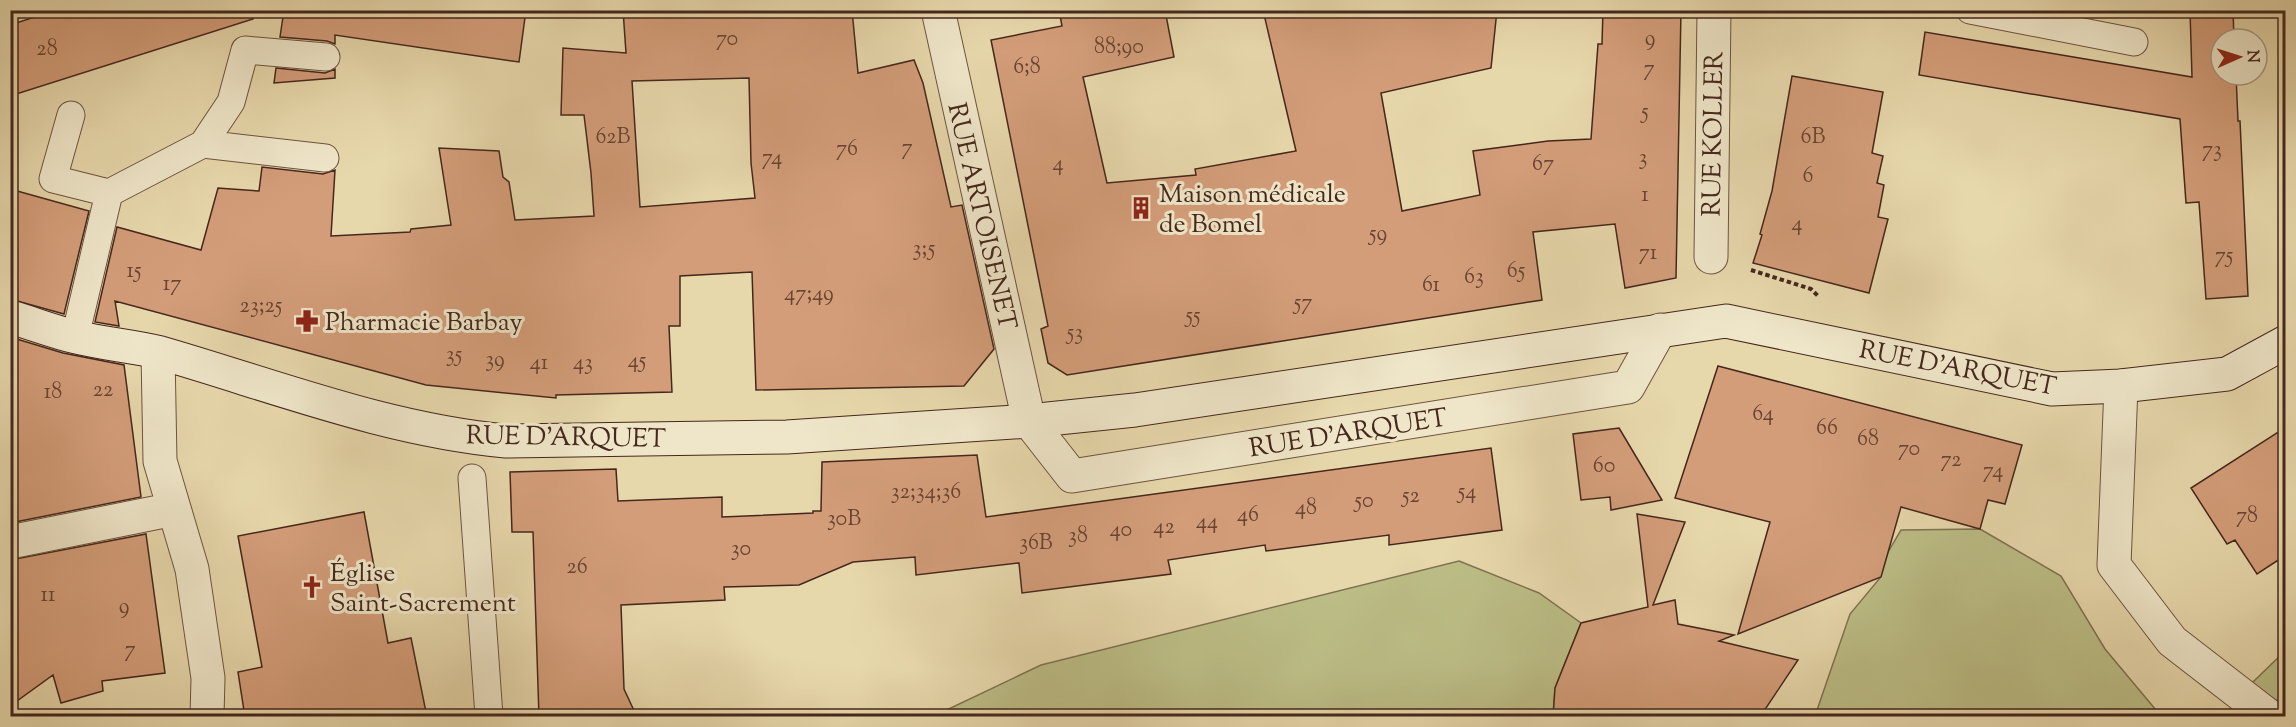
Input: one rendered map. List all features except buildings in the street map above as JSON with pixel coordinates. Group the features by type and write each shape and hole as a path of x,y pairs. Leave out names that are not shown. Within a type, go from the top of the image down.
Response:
{"street":[{"name":"RUE ARTOISENET","path":"938,10 1029,421"},
{"name":"RUE KOLLER","path":"1711,257 1714,10"},
{"name":"RUE D'ARQUET","path":"10,316 75,337 158,352 271,385 350,412 467,437 506,441 787,437 1029,421 1147,409 1726,321 2052,389 2121,386 2227,374 2286,342"},
{"name":"RUE D'ARQUET","path":"1029,421 1072,476 1628,387 1660,330"},
{"path":"158,352 160,461 192,569 208,678 207,717"},
{"path":"2121,386 2114,565 2172,641 2270,717"},
{"path":"10,543 174,509"}],"lane":[{"path":"1970,10 2134,42"},
{"path":"71,115 53,179 109,193 203,144 231,102 245,50 326,57"},
{"path":"203,144 325,158"},
{"path":"75,337 109,193"},
{"path":"472,478 489,717"}],"green space":[{"path":"1980,529 2061,576 2105,649 2161,716 1815,716 1850,614 1880,578 1888,552 1901,530"},
{"path":"1459,561 1539,593 1581,623 1555,688 1553,716 934,716 1041,665"},
{"path":"2285,651 2285,706 2251,684"}],"place":[{"name":"Maison médicale de Bomel","path":"1141,208"},
{"name":"Pharmacie Barbay","path":"307,321"},
{"name":"Église Saint-Sacrement","path":"312,587"}]}
